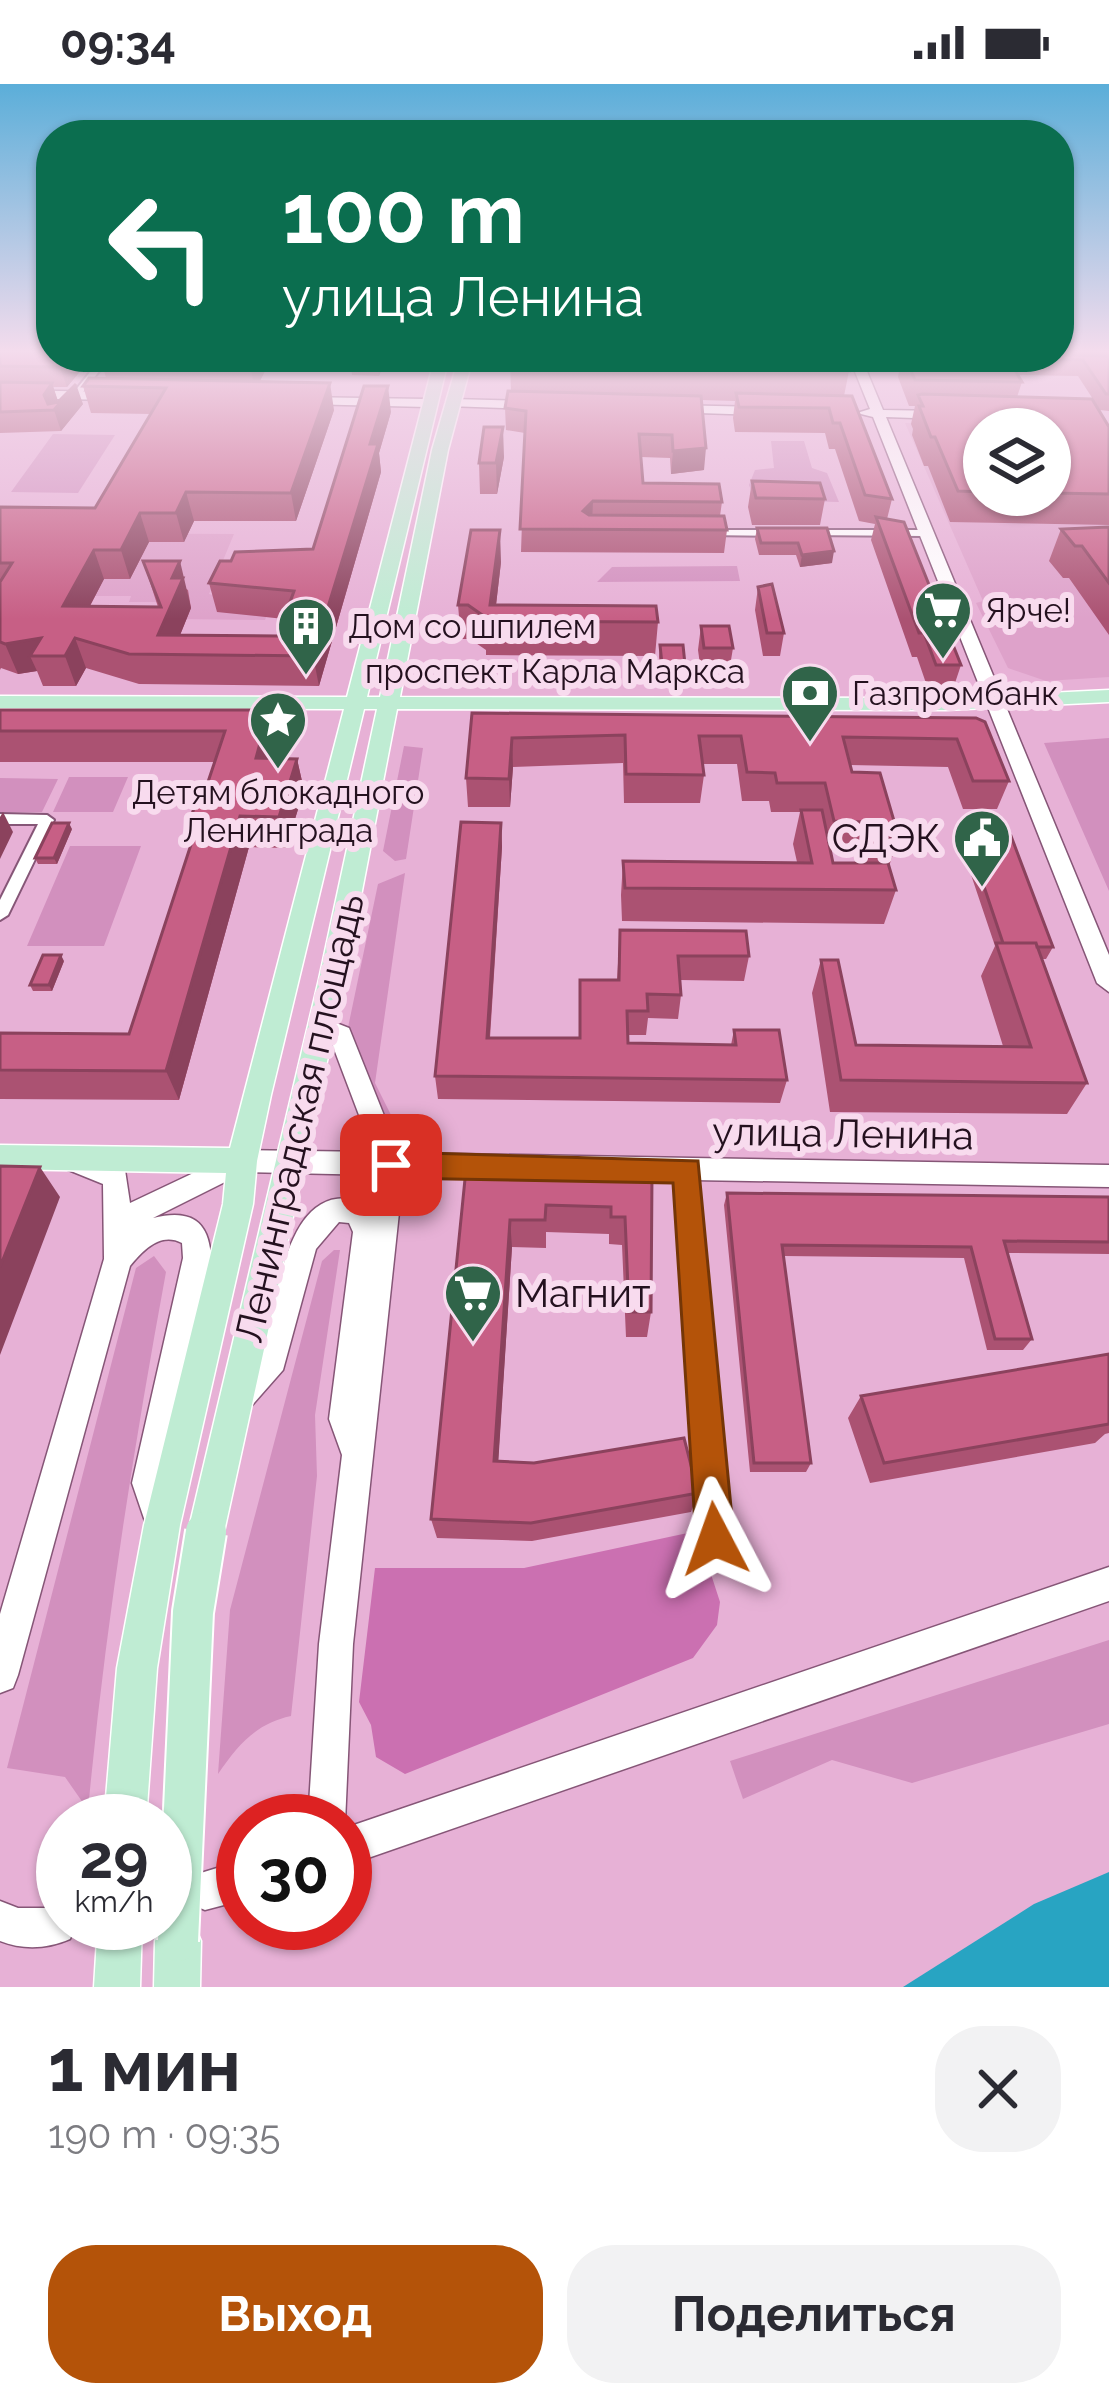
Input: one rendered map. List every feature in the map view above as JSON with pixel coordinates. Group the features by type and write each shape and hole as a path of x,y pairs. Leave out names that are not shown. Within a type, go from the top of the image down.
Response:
{"main road":[{"name":"Ленинградская площадь","path":"127,1794 137,1668 162,1525 238,1204 242,1162 418,441"},
{"name":"Ленинградская площадь","path":"177,1987 189,1663 206,1532 322,1026 444,441"},
{"path":"887,441 1109,983"},
{"name":"проспект Карла Маркса","path":"1000,711 1109,696"},
{"name":"проспект Карла Маркса","path":"0,702 351,712"},
{"name":"проспект Карла Маркса","path":"0,718 351,712 1109,713"},
{"path":"322,1026 341,1035 391,1165 330,1712 328,1794"},
{"name":"улица Ленина","path":"0,1157 1109,1176"},
{"path":"67,1159 116,1178 118,1247"},
{"path":"0,1676 118,1247 135,1214 242,1162"},
{"path":"235,1401 272,1360 313,1228 333,1210 358,1211 367,1232 344,1419 358,1456"},
{"path":"118,1247 152,1229 184,1228 196,1238 197,1258 148,1483 162,1525"},
{"path":"372,1838 1109,1584"},
{"path":"117,1987 118,1950"}],"street":[{"path":"690,532 923,533"},
{"path":"0,819 46,820 0,915"},
{"path":"687,1170 715,1539"}],"shaded area":[{"path":"48,441 111,441 78,493 11,492"},
{"path":"771,441 804,441 812,468 827,473 839,502 755,500 749,485 755,470 774,468"},
{"path":"913,441 963,441 963,516 1071,516 1071,441 1109,441 1109,677 1046,681 1008,668 976,603 983,601"},
{"path":"0,533 234,534 209,594 269,609 265,620 179,619 189,602 129,602 131,596 0,596"},
{"path":"737,566 740,581 597,582 612,567"},
{"path":"1109,738 1109,891 1044,743"},
{"path":"404,746 423,748 406,859 395,861 383,851"},
{"path":"69,777 128,777 113,812 53,812"},
{"path":"0,778 58,779 42,812 0,812"},
{"path":"70,846 141,846 104,946 27,946"},
{"path":"405,873 375,1083 395,1123 413,1139 439,1149 439,1154 411,1143 390,1124 346,1037 378,884"},
{"path":"340,1250 315,1415 317,1476 291,1716 248,1737 218,1774 230,1610 322,1261"},
{"path":"154,1256 166,1272 121,1540 90,1794 77,1794 65,1777 7,1768 136,1268"},
{"path":"697,1531 720,1602 717,1625 693,1658 405,1774 376,1757 371,1725 359,1702 375,1568 524,1568"},
{"path":"1109,1640 1109,1724 912,1783 832,1760 743,1799 730,1761"}],"water":[{"path":"1109,1872 1109,1987 903,1987 1034,1904"}],"building":[{"path":"135,441 310,441 291,493 186,492 176,513 140,513 121,550 94,550 63,606 161,607 143,561 180,561 172,578 183,578 158,635 278,636 294,591 209,583 220,561 231,561 235,552 313,549 347,441 378,444 313,656 129,654 75,638 65,656 30,656 41,638 0,642 0,582 12,563 0,563 0,507 95,508"},
{"path":"482,441 500,441 496,463 479,463"},
{"path":"524,441 640,441 643,483 719,484 722,502 593,501 583,511 589,515 724,516 727,530 520,529"},
{"path":"672,441 705,441 706,448 673,451"},
{"path":"846,441 869,441 892,499 865,495"},
{"path":"937,441 963,441 963,491 958,491"},
{"path":"1071,441 1109,441 1109,494 1071,493"},
{"path":"752,481 820,483 825,499 756,498"},
{"path":"876,517 904,522 961,665 936,665 924,633 919,633"},
{"path":"1109,527 1109,583 1082,546 1075,546 1061,529"},
{"path":"757,528 827,528 834,551 802,555 798,543 761,543"},
{"path":"471,530 500,530 490,605 656,606 658,622 484,621 468,605 458,605"},
{"path":"772,584 784,633 767,633 758,587"},
{"path":"701,626 729,626 733,648 704,648"},
{"path":"660,645 683,645 686,674 663,674"},
{"path":"0,710 269,710 256,758 297,759 279,817 240,816 166,1071 0,1070 0,1033 129,1034 201,814 192,814 225,731 0,731"},
{"path":"472,713 976,718 985,722 1009,781 973,781 957,739 843,737 852,772 880,773 899,838 867,838 863,822 834,821 825,783 777,783 775,773 747,772 741,736 699,736 704,775 626,774 625,735 512,738 509,779 466,778"},
{"path":"801,810 822,810 833,863 888,863 896,890 625,888 623,861 812,863"},
{"path":"461,822 501,823 487,1038 580,1038 580,980 619,980 620,930 746,931 749,956 678,956 681,995 647,994 648,1011 627,1011 628,1043 736,1045 734,1030 779,1030 787,1080 435,1076"},
{"path":"52,823 69,823 54,858 35,858"},
{"path":"967,836 1011,836 1053,947 1003,943"},
{"path":"996,943 1036,943 1087,1083 841,1080 821,960 838,960 856,1045 1031,1047"},
{"path":"43,955 61,955 49,985 30,985"},
{"path":"0,1166 40,1167 0,1267"},
{"path":"466,1169 652,1174 651,1312 629,1312 625,1217 611,1217 611,1207 546,1205 545,1220 510,1220 494,1461 534,1463 684,1438 698,1493 531,1523 431,1519"},
{"path":"727,1193 1109,1197 1109,1242 1004,1241 1032,1339 995,1339 971,1247 782,1245 811,1463 754,1463"},
{"path":"1109,1354 1109,1424 884,1463 861,1396"}],"place":[{"name":"Ярче!","path":"943,661"},
{"name":"Дом со шпилем","path":"306,677"},
{"name":"Газпромбанк","path":"810,744"},
{"name":"Детям блокадного Ленинграда","path":"278,771"},
{"name":"СДЭК","path":"982,889"},
{"name":"Магнит","path":"473,1344"}],"route":[{"path":"391,1165 687,1170 715,1539"}]}
